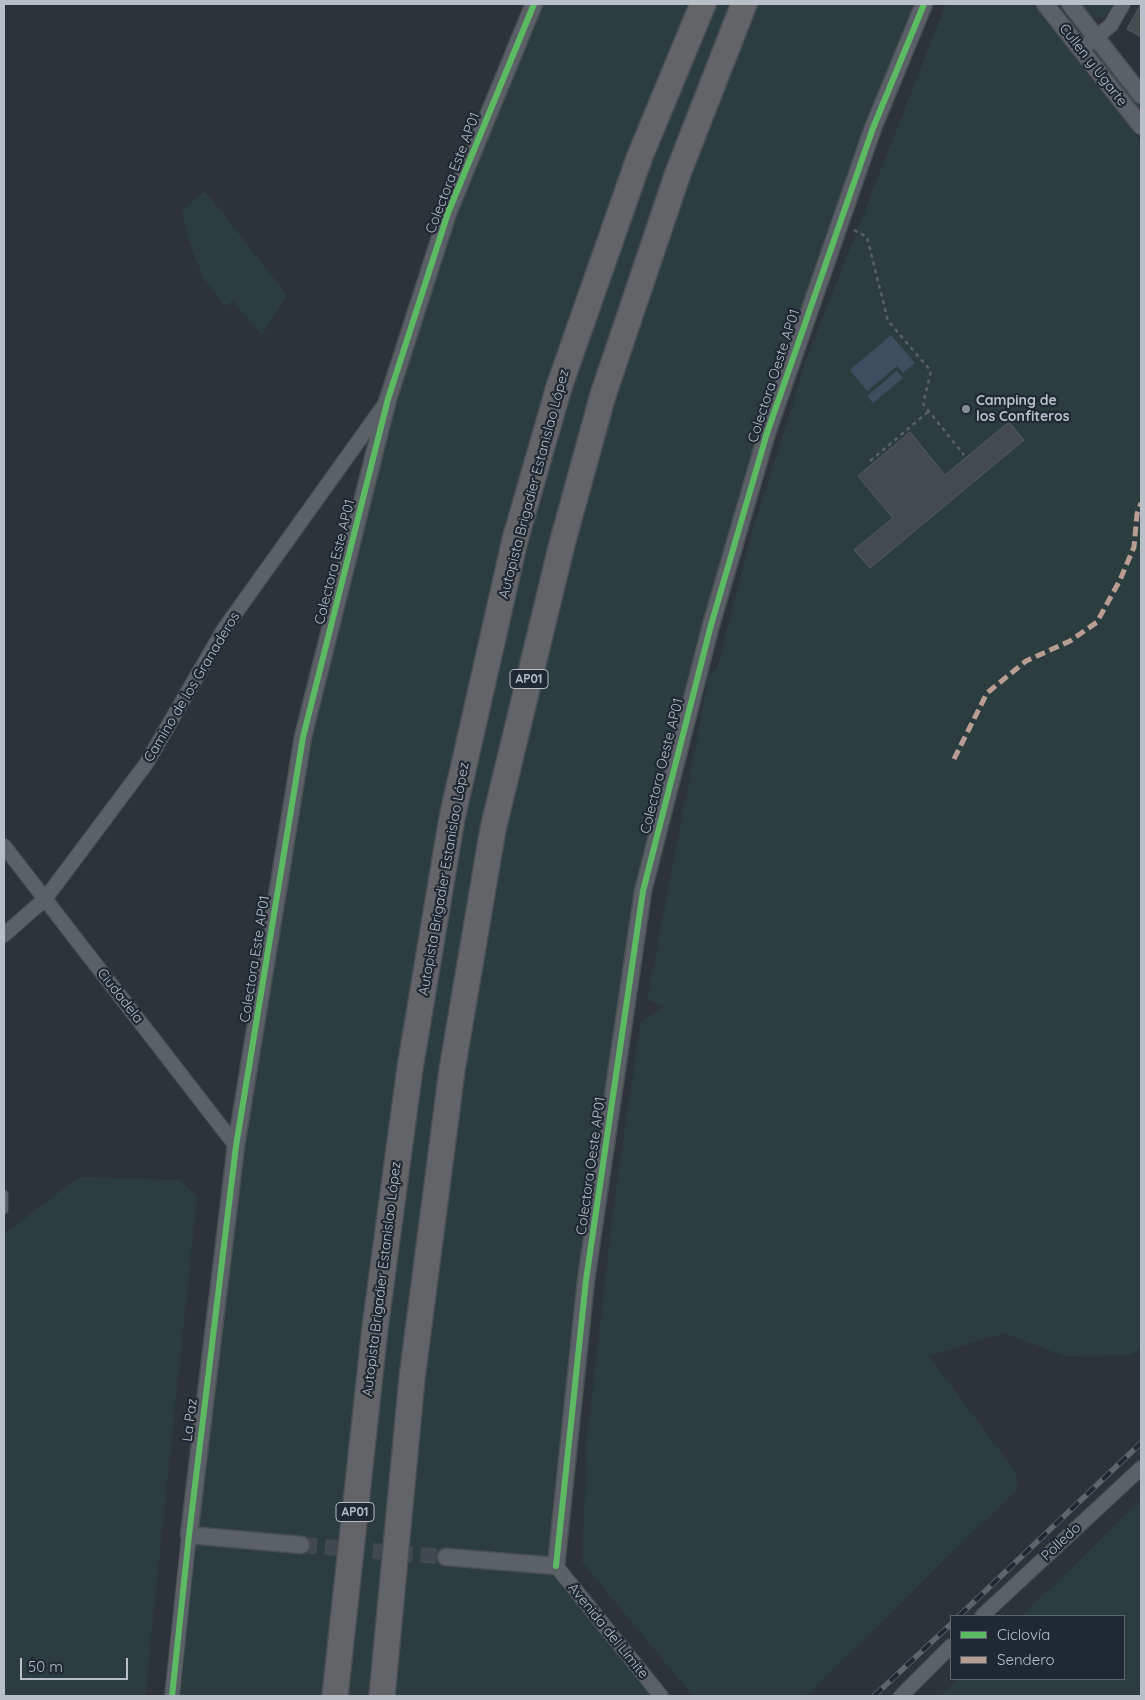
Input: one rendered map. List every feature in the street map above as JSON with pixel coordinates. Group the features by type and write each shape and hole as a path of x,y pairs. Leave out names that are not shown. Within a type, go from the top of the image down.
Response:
{"highway":[{"name":"Autopista Brigadier Estanislao López","path":"335,1696 375,1328 410,1068 452,818 516,540 559,387 640,156 703,4"},
{"name":"AP01","path":"382,1696 412,1378 451,1079 493,829 562,544 603,395 678,173 744,4"}],"street":[{"name":"Colectora Este AP01","path":"236,1146 303,737 388,399 448,212 534,4"},
{"name":"Colectora Oeste AP01","path":"556,1566 586,1280 643,891 711,625 767,433 873,128 924,4"},
{"name":"Cullen y Ugarte","path":"1045,4 1141,126"},
{"name":"Cullen y Ugarte","path":"1070,4 1141,95"},
{"path":"1081,50 1111,25 1123,4"},
{"name":"Camino de los Granaderos","path":"4,935 46,899 146,764 224,629 388,399"},
{"name":"Ciudadela","path":"4,846 236,1146"},
{"name":"La Paz","path":"172,1696 189,1535 236,1146"},
{"name":"Polledo","path":"983,1615 1141,1468"},
{"path":"189,1535 300,1545"},
{"path":"446,1557 556,1566"},
{"name":"Avenida del Límite","path":"556,1566 661,1696"},
{"path":"901,1696 950,1647"}],"lane":[{"path":"4,1194 4,1210"}],"path":[{"path":"839,222 867,236 888,321 931,371 923,404 964,455"},
{"path":"870,461 929,411"}],"shaded area":[{"path":"534,4 924,4 767,433 643,891 556,1566 661,1696 173,1696 236,1146 303,737 388,399 448,213"},
{"path":"946,4 1033,4 1141,142 1141,1346 1133,1355 1064,1356 1005,1333 929,1356 1015,1471 1018,1488 806,1696 693,1696 582,1562 587,1438 615,1195 641,1021 664,1007 647,1000 709,675 717,669 751,536 807,358"},
{"path":"1078,4 1115,4 1104,18 1092,17"},
{"path":"1102,59 1106,61 1141,105 1141,118 1100,63"},
{"path":"205,191 287,295 262,335 233,301 225,306 204,279 194,255 186,233 182,211"},
{"path":"79,1177 180,1180 197,1197 145,1696 4,1696 4,1234"},
{"path":"1141,1500 1141,1696 940,1696 957,1680 1125,1680 1125,1615 1023,1615"}],"water":[{"path":"891,335 915,363 903,373 897,366 867,391 850,370"},
{"path":"897,371 903,378 873,403 867,396"}],"building":[{"path":"1141,4 1141,37 1127,29"},
{"path":"1009,422 1024,440 870,568 854,550 893,518 858,476 910,432 945,475"}],"tunnel":[{"path":"301,1545 446,1557"}],"railway":[{"path":"960,1615 1141,1443"},
{"path":"874,1696 950,1625"}],"marked path":[{"path":"954,759 987,693 1026,661 1070,641 1097,622 1120,580 1134,547 1137,514 1141,503"}],"cycle path":[{"path":"172,1696 189,1535 236,1146 303,737 388,399 448,213 534,4"},
{"path":"556,1566 586,1280 643,891 711,625 767,433 873,128 924,4"}],"place":[{"name":"Camping de los Confiteros","path":"966,409"}]}
